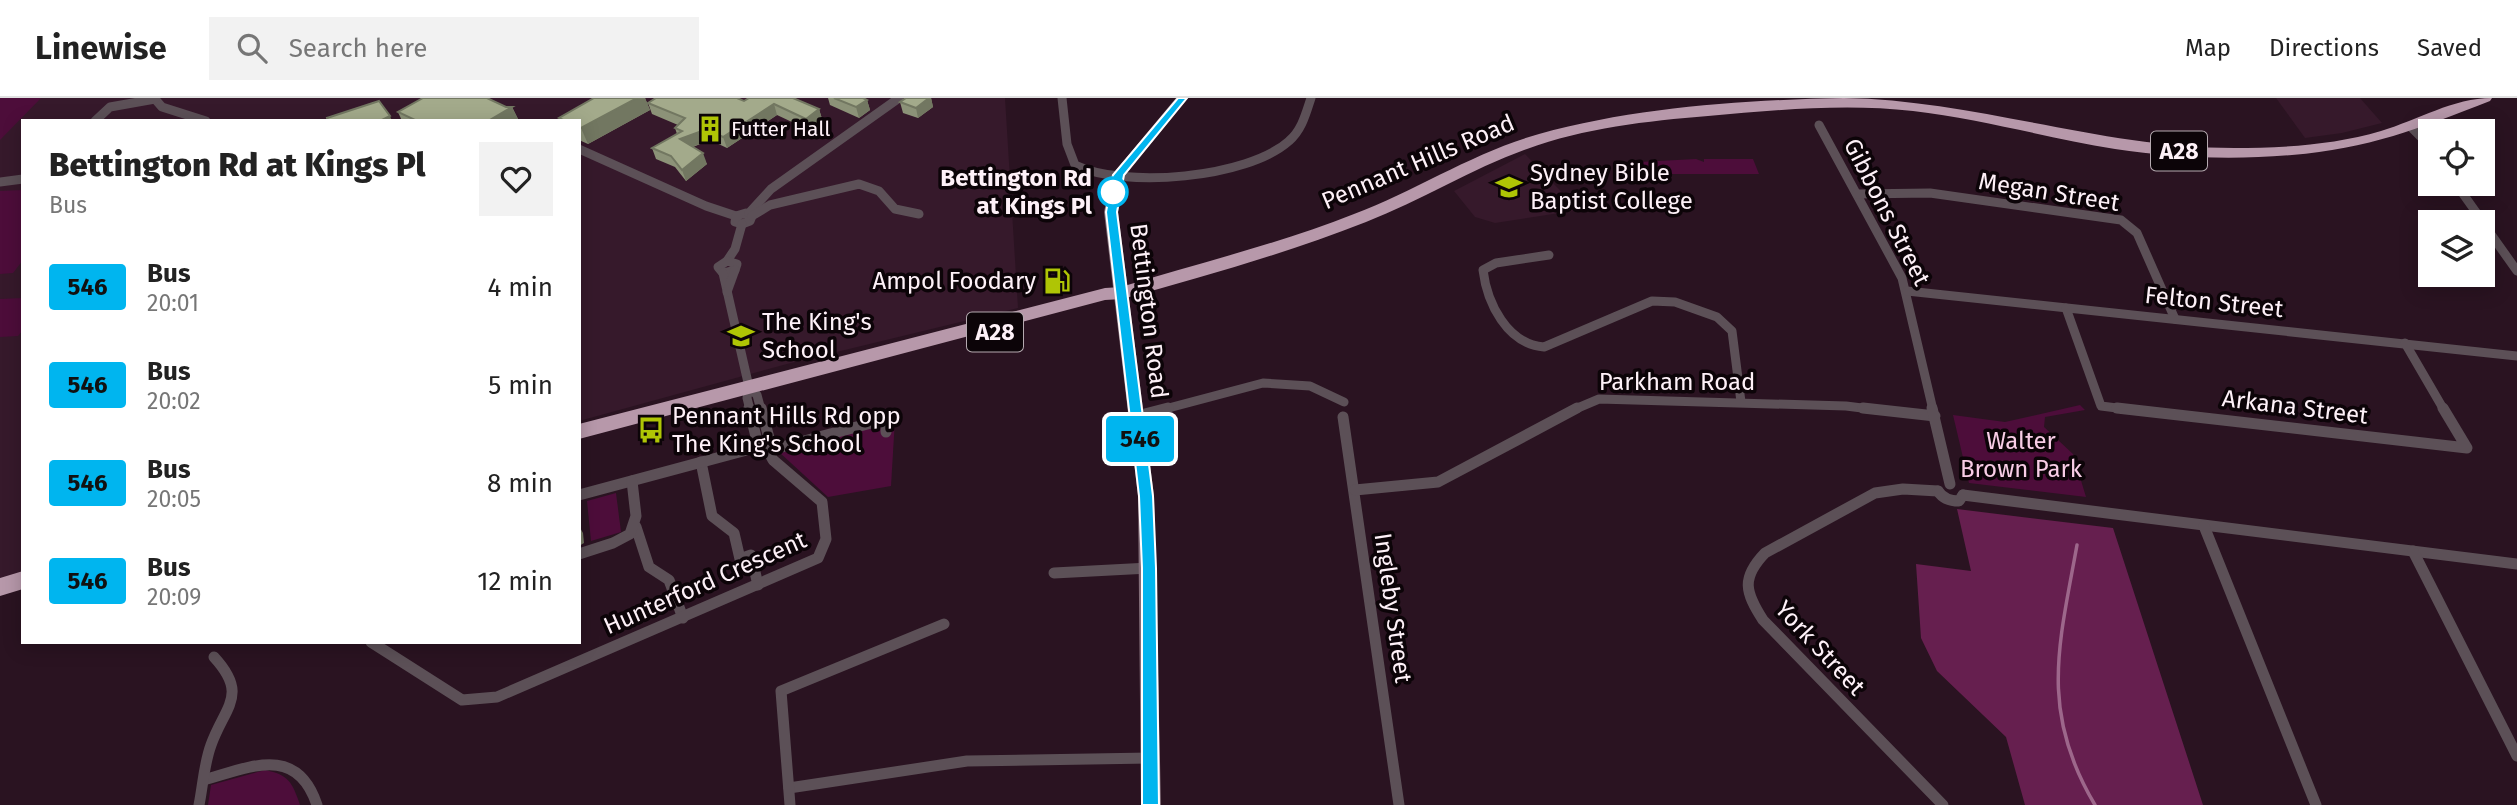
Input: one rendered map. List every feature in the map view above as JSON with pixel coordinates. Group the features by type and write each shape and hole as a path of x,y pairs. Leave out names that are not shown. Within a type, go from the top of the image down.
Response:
{"highway":[{"name":"Pennant Hills Road","path":"581,439 1105,294 1122,293 1358,219 1543,138 1730,103 1890,104 2115,143 2205,152 2251,152 2340,145 2379,137 2484,98"},
{"name":"Pennant Hills Road","path":"581,432 751,393"},
{"path":"0,587 21,581"},
{"path":"0,597 21,591"}],"main road":[{"path":"1118,175 1182,98"},
{"name":"Bettington Road","path":"1118,175 1113,194 1112,231 1138,416 1146,496 1151,805"}],"street":[{"path":"750,214 771,189 899,98"},
{"path":"1062,98 1073,163 1088,172 1194,176 1276,150 1296,134 1311,98"},
{"path":"97,119 110,107 155,99 162,107 200,119"},
{"name":"Gibbons Street","path":"1819,125 1907,291 1950,484"},
{"path":"2410,127 2418,135"},
{"path":"581,150 739,220"},
{"path":"0,182 21,178"},
{"path":"739,220 770,205 859,184 880,191 886,205 900,213 919,214"},
{"name":"Megan Street","path":"1857,194 1930,193 2121,220 2137,233 2175,319"},
{"path":"727,292 739,220"},
{"path":"2495,240 2517,271"},
{"path":"1549,255 1490,264 1483,270 1483,278 1497,313 1522,342 1531,347 1544,347 1652,301 1675,302 1717,317 1732,331 1741,402"},
{"path":"733,265 723,273 751,393"},
{"name":"Felton Street","path":"1907,291 2517,356"},
{"name":"Arkana Street","path":"2066,308 2101,406 2467,448 2406,343"},
{"path":"1138,416 1263,383 1310,386 1344,402"},
{"name":"Hunterford Crescent","path":"374,644 462,700 480,701 497,697 818,558 825,551 827,541 822,502 773,460 766,448 757,441 751,393"},
{"name":"Parkham Road","path":"1355,490 1438,482 1584,404 1600,399 1846,406 1935,416"},
{"name":"Ingleby Street","path":"1343,417 1399,805"},
{"path":"581,494 701,462 886,419 886,432"},
{"path":"701,462 712,516 734,533 740,559 751,555 758,585"},
{"path":"632,481 636,527 649,567 669,580 683,618"},
{"path":"1943,484 1950,484 1959,488 1963,495 1959,501 1952,501 1941,496 1938,491 1943,484"},
{"name":"York Street","path":"1938,491 1888,490 1863,497 1765,553 1752,567 1747,584 1752,603 1763,620 1943,805"},
{"path":"1963,495 2517,564"},
{"path":"2204,526 2316,805"},
{"path":"581,553 622,539 636,527"},
{"path":"2413,551 2517,756"},
{"path":"1054,573 1149,568"},
{"path":"790,805 780,691 944,624"},
{"path":"200,805 212,744 234,691 232,675 214,657"},
{"path":"789,788 967,761 1150,758"},
{"path":"204,780 262,766 281,766 294,770 305,778 317,805"}],"shaded area":[{"name":"The King's School","path":"0,98 1005,98 1018,308 787,364 581,420 581,119 21,119 21,572 0,578"},
{"path":"2276,98 2360,98 2382,123 2342,133 2305,138"},
{"name":"Sydney Bible Baptist College","path":"1525,154 1579,210 1495,223 1475,217 1454,191"},
{"path":"1957,509 2113,528 2203,805 2025,805 2006,737 1937,671 1921,638 1916,564 1971,571"}],"green space":[{"path":"0,98 41,98 0,140"},
{"path":"1696,159 1704,162 1704,159 1753,159 1759,174 1643,174 1639,162"},
{"path":"21,190 21,263 13,273 0,274 0,191"},
{"path":"21,298 21,332 18,336 0,337 0,299"},
{"name":"Walter Brown Park","path":"2080,405 2085,410 2045,417 2044,427 2073,454 2086,497 1969,483 1953,415 2005,422"},
{"path":"895,419 891,486 828,497 779,452"},
{"path":"616,493 621,532 591,541 587,501"},
{"path":"265,770 285,777 295,791 300,805 208,805 211,785"}],"building":[{"path":"423,98 487,98 512,107 491,119 413,119 398,112"},
{"path":"594,98 637,98 581,128 581,119 559,118"},
{"path":"656,98 737,98 744,101 749,98 793,98 819,109 806,119 774,104 723,137 707,129 680,139 703,153 682,170 671,156 652,148 682,131 675,128 685,118 648,103"},
{"path":"834,98 863,98 867,100 856,107"},
{"path":"906,98 929,98 916,108 900,102"},
{"path":"379,101 390,116 384,119 327,118"}],"waterway":[{"path":"2077,545 2060,646 2060,708 2066,739 2077,771 2095,805"}],"bus line":[{"name":"546","path":"1151,805 1146,496 1111,212 1118,175 1182,98"}],"place":[{"name":"Futter Hall","path":"710,129"},
{"name":"Sydney Bible Baptist College","path":"1509,187"},
{"name":"Bettington Rd at Kings Pl","path":"1113,192"},
{"name":"Ampol Foodary","path":"1057,281"},
{"name":"The King's School","path":"741,336"},
{"name":"Pennant Hills Rd opp The King's School","path":"651,430"}]}
